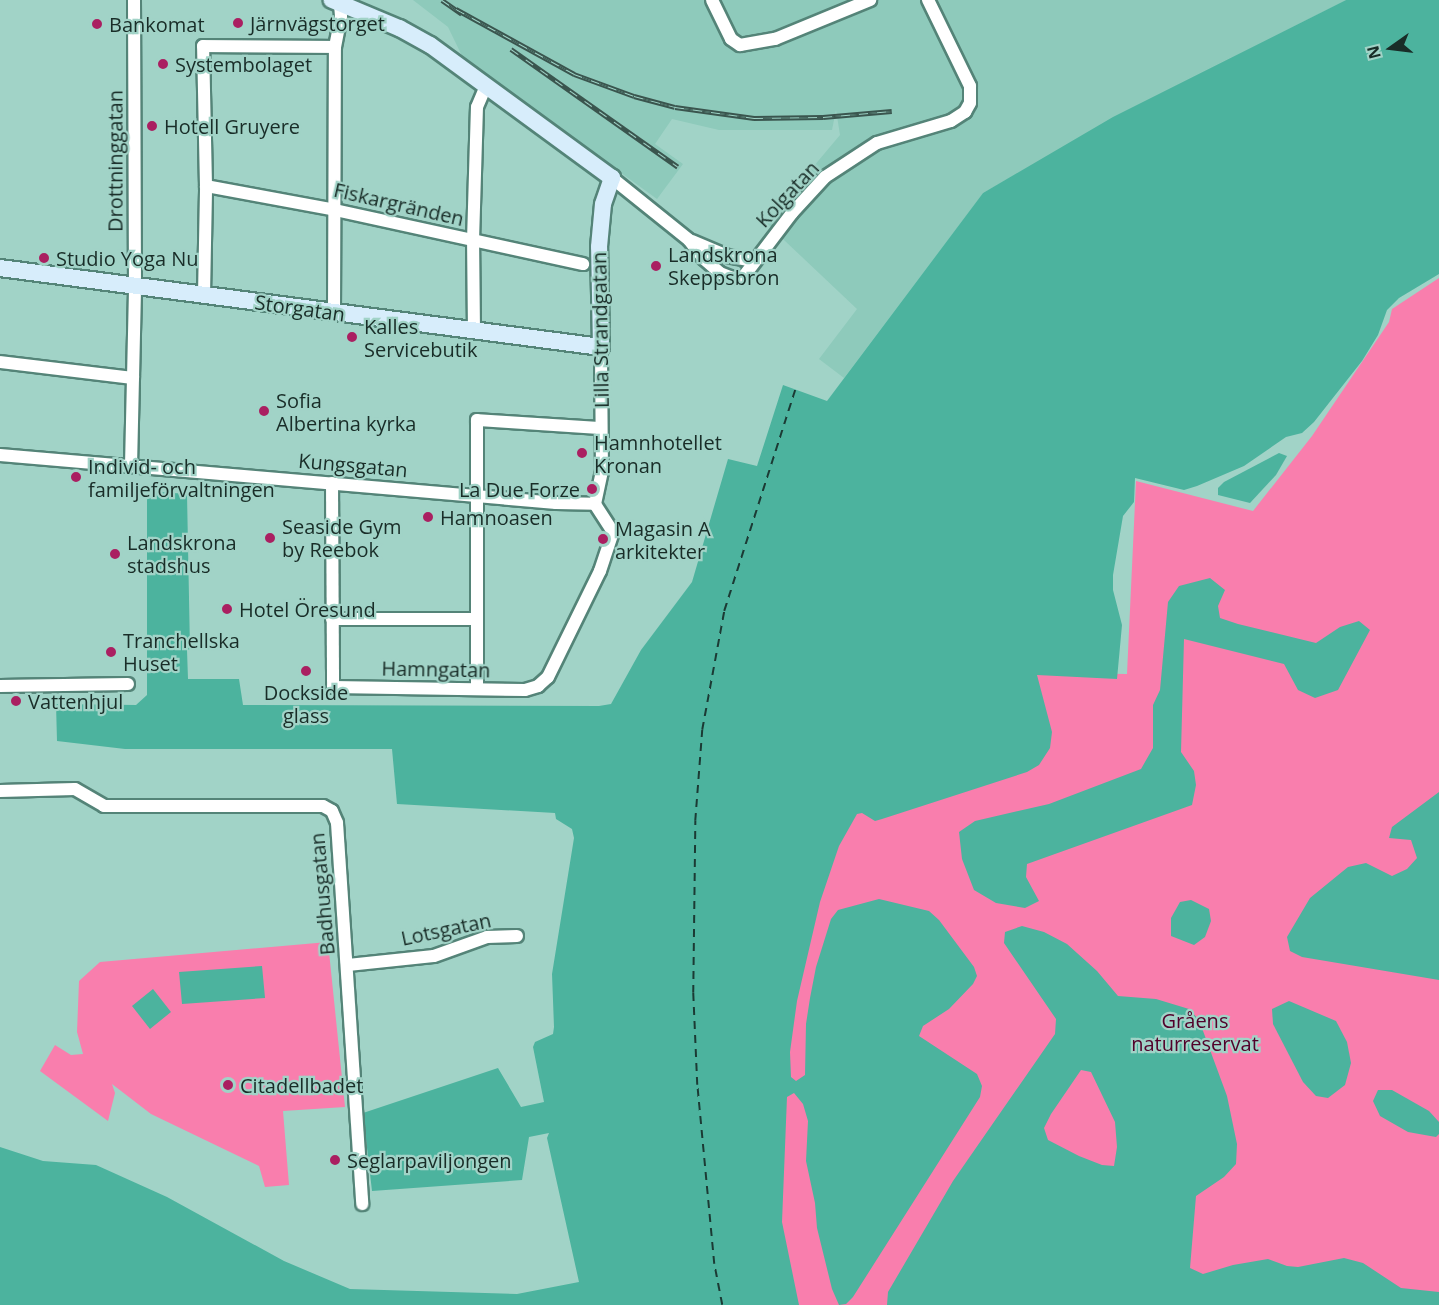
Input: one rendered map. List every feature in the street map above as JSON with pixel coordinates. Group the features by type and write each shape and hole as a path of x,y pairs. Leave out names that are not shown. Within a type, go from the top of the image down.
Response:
{"street":[{"name":"Drottninggatan","path":"131,466 135,287 134,0"},
{"path":"712,0 731,39 740,45 775,39 870,0"},
{"name":"Kolgatan","path":"612,178 690,240 704,259 727,277 744,276 749,272 753,261 825,177 877,143 955,120 965,112 970,103 970,86 928,0"},
{"path":"334,313 335,47 341,16 336,2"},
{"path":"336,2 420,39 612,178"},
{"path":"204,296 206,186 203,46 335,47"},
{"path":"474,331 473,241 477,107 486,86"},
{"name":"Lilla Strandgatan","path":"595,504 602,472 599,247 603,204 612,178"},
{"name":"Fiskargränden","path":"206,186 335,210 583,264"},
{"name":"Kolgatan","path":"690,240 728,256 753,261"},
{"name":"Storgatan","path":"0,268 601,347"},
{"path":"0,362 133,378"},
{"path":"477,689 477,420 601,428"},
{"name":"Kungsgatan","path":"0,455 556,503 595,504"},
{"path":"332,483 332,619 476,619"},
{"name":"Hamngatan","path":"332,619 333,687 525,690 538,686 548,677 609,549 613,532 595,504"},
{"path":"0,686 128,684"},
{"name":"Badhusgatan","path":"0,791 75,789 104,806 323,806 332,811 337,823 348,965 362,1204"},
{"name":"Lotsgatan","path":"348,965 434,956 487,937 517,936"}],"shaded area":[{"path":"413,0 1346,0 1115,118 983,193 844,378 819,359 857,309 766,223 840,135 836,110 832,130 719,130 672,119 655,144 683,164 657,199 463,58 448,27"},
{"path":"1346,0 1439,0 1439,274 1399,298 1387,310 1378,335 1362,361 1314,422 1302,433 1286,437 1244,466 1184,490 1135,478 1134,502 1123,516 1113,575 1113,590 1122,625 1117,679 1037,675 1052,732 1050,748 1039,765 1027,772 875,821 862,813 857,814 839,846 820,902 797,1001 790,1052 791,1077 796,1081 805,1075 806,1024 810,998 816,967 831,919 838,910 879,899 929,911 939,920 974,967 977,976 973,984 949,1009 923,1026 919,1036 977,1074 982,1086 980,1097 853,1297 846,1304 839,1305 832,1289 817,1228 815,1203 806,1161 808,1121 803,1104 794,1093 787,1097 782,1222 799,1305 0,1305 0,1147 43,1161 96,1165 167,1197 284,1261 350,1289 517,1294 579,1282 547,1138 549,1133 529,1137 522,1180 372,1191 363,1113 498,1068 521,1107 544,1102 533,1047 535,1042 553,1034 552,974 574,838 572,829 556,819 555,813 397,804 392,749 125,749 57,741 56,704 136,705 147,695 147,491 187,494 190,649 187,650 188,679 239,679 243,705 599,706 611,704 641,650 692,582 728,459 757,466 783,385 827,401 983,193 1113,117"},
{"path":"1279,453 1287,456 1276,475 1250,503 1218,495 1218,488 1224,482"},
{"path":"1210,578 1225,590 1218,606 1220,618 1238,624 1316,643 1340,627 1359,621 1370,630 1338,690 1315,698 1298,690 1284,664 1184,639 1181,752 1194,771 1196,785 1192,805 1027,864 1026,877 1039,901 1025,908 996,903 974,890 962,859 959,832 975,821 1049,804 1141,769 1153,748 1153,705 1160,690 1168,602 1179,586"},
{"path":"1439,792 1439,980 1302,957 1290,951 1287,937 1310,898 1348,867 1366,863 1392,876 1407,869 1417,858 1411,840 1389,838 1392,827"},
{"path":"1191,900 1209,909 1211,921 1205,937 1194,945 1171,936 1171,918 1180,902"},
{"path":"1022,926 1044,932 1067,944 1097,971 1118,996 1156,999 1189,1009 1199,1020 1227,1096 1237,1144 1236,1164 1224,1177 1196,1196 1190,1268 1203,1274 1233,1265 1268,1259 1287,1266 1298,1267 1344,1258 1363,1263 1401,1288 1439,1292 1439,1305 887,1305 888,1292 953,1181 1055,1034 1056,1019 1004,943 1005,932","holes":["1081,1070 1091,1072 1115,1122 1117,1147 1114,1166 1102,1165 1079,1156 1048,1140 1044,1128"]},
{"path":"262,966 265,998 182,1004 179,972"},
{"path":"153,989 171,1012 150,1029 132,1006"},
{"path":"1289,1001 1336,1021 1347,1042 1351,1063 1345,1085 1328,1098 1316,1096 1303,1082 1273,1024 1272,1009"},
{"path":"1378,1090 1392,1090 1429,1111 1439,1122 1439,1134 1436,1137 1408,1132 1380,1116 1373,1101"}],"green space":[{"name":"Gråens naturreservat","path":"1439,278 1439,1305 789,1305 779,1217 786,1097 811,1077 794,1084 786,1071 792,1018 824,870 859,806 1031,673 1127,674 1136,481 1253,511 1312,436 1389,322 1392,309"},
{"name":"Citadellbadet","path":"328,942 345,1107 283,1111 289,1185 265,1187 259,1166 151,1114 112,1084 115,1093 108,1121 40,1071 55,1045 71,1055 83,1054 77,1032 79,981 100,962"}],"ferry route":[{"path":"722,1305 714,1264 697,1085 693,993 695,821 702,730 724,611 795,390"}],"railway":[{"path":"442,0 462,14"},
{"path":"456,9 574,74 634,96 675,107 754,118 823,117 892,111"},
{"path":"511,49 678,167"}],"place":[{"name":"Järnvägstorget","path":"238,23"},
{"name":"Bankomat","path":"97,24"},
{"name":"Systembolaget","path":"163,64"},
{"name":"Hotell Gruyere","path":"152,126"},
{"name":"Studio Yoga Nu","path":"44,258"},
{"name":"Landskrona Skeppsbron","path":"656,266"},
{"name":"Kalles Servicebutik","path":"352,337"},
{"name":"Sofia Albertina kyrka","path":"264,411"},
{"name":"Hamnhotellet Kronan","path":"582,453"},
{"name":"Individ- och familjeförvaltningen","path":"76,477"},
{"name":"La Due Forze","path":"592,489"},
{"name":"Hamnoasen","path":"428,517"},
{"name":"Seaside Gym by Reebok","path":"270,538"},
{"name":"Magasin A arkitekter","path":"603,539"},
{"name":"Landskrona stadshus","path":"115,554"},
{"name":"Hotel Öresund","path":"227,609"},
{"name":"Tranchellska Huset","path":"111,652"},
{"name":"Dockside glass","path":"306,671"},
{"name":"Vattenhjul","path":"16,701"},
{"name":"Citadellbadet","path":"228,1085"},
{"name":"Seglarpaviljongen","path":"335,1160"}]}
